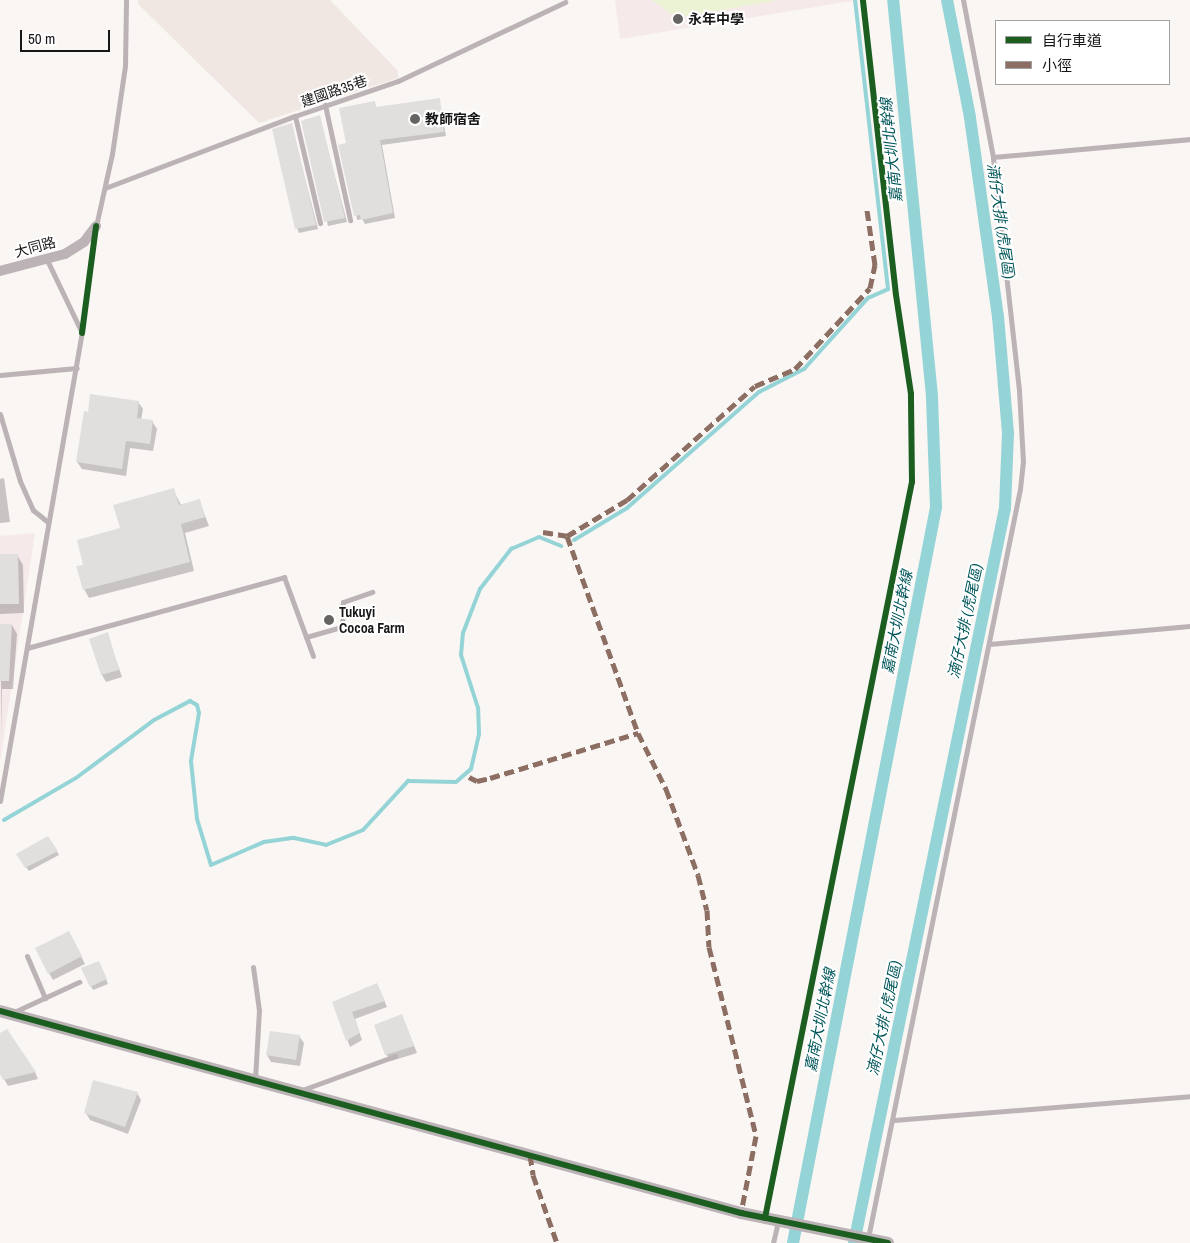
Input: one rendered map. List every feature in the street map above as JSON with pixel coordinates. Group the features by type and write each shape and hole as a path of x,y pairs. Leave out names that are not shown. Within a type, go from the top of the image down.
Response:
{"street":[{"name":"大同路","path":"0,271 66,254 84,242 96,226"},
{"path":"5,1012 778,1221 846,1232 888,1243"}],"lane":[{"path":"96,226 105,188 125,66 126,0"},
{"path":"867,1239 894,1120 1020,489 1023,462 1019,390 993,157 963,0"},
{"name":"建國路35巷","path":"105,188 325,105 398,81 564,2"},
{"path":"325,105 350,220"},
{"path":"295,116 320,223"},
{"path":"993,157 1190,139"},
{"path":"0,801 82,333 46,258"},
{"path":"0,375 77,368"},
{"path":"0,414 20,481 33,510 48,522"},
{"path":"27,648 284,577 312,656"},
{"path":"306,637 342,627 343,602 372,592"},
{"path":"989,644 1190,626"},
{"path":"27,956 45,998"},
{"path":"253,967 259,1010 255,1079"},
{"path":"5,1012 45,998 79,982"},
{"path":"297,1092 395,1056"},
{"path":"894,1120 1190,1096"},
{"path":"773,1243 778,1221"}],"shaded area":[{"path":"138,0 330,0 398,71 398,78 259,123 138,4"},
{"name":"永年中學","path":"615,0 858,0 620,39"},
{"path":"35,533 0,762 0,536"}],"green space":[{"path":"652,0 780,0 677,18"}],"building":[{"path":"440,98 444,132 380,140 393,213 361,220 360,215 354,216 338,145 346,143 339,108 375,101 376,107"},
{"path":"320,115 345,218 324,222 301,121"},
{"path":"292,123 316,225 295,229 272,129"},
{"path":"90,394 139,401 137,418 153,420 150,444 126,441 122,469 76,462 84,411 88,412"},
{"path":"174,488 179,505 200,499 205,517 181,524 190,562 83,590 76,566 83,565 77,540 120,528 113,505"},
{"path":"0,554 18,554 19,604 0,604"},
{"path":"0,624 12,624 9,681 0,681"},
{"path":"108,632 119,670 101,675 89,639"},
{"path":"48,836 58,851 25,868 16,854"},
{"path":"69,931 82,956 48,974 35,948"},
{"path":"99,961 107,979 90,987 81,968"},
{"path":"377,983 385,1001 352,1012 360,1033 346,1041 332,1002"},
{"path":"402,1014 414,1046 385,1055 374,1025"},
{"path":"7,1029 36,1072 3,1080 0,1074 0,1033"},
{"path":"270,1031 300,1035 296,1060 266,1055"},
{"path":"93,1080 138,1092 125,1127 84,1113"}],"waterway":[{"path":"574,540 627,508 759,392 804,369 868,298 888,289 855,0"},
{"name":"嘉南大圳北幹線","path":"793,1243 936,507 932,396 893,0"},
{"name":"湳仔大排 (虎尾區)","path":"854,1243 1005,508 1008,433 998,317 970,117 947,0"},
{"path":"4,820 76,778 154,720 190,701 197,705 199,713 191,761 197,819 211,865 264,842 294,838 326,845 363,830 408,781 456,782 471,769 479,734 478,708 461,655 463,633 480,589 511,549 539,537 561,546"}],"marked path":[{"path":"543,532 567,536 627,500 755,386 795,369 870,288 875,265 867,210"},
{"path":"567,536 638,733 666,789 698,875 707,910 709,947 756,1136 741,1213"},
{"path":"469,777 477,781 490,778 638,733"},
{"path":"530,1155 533,1175 557,1243"}],"cycle path":[{"path":"765,1218 912,482 911,394 896,295 863,0"},
{"path":"82,333 96,226"},
{"path":"0,1011 741,1213 888,1243"}],"place":[{"name":"永年中學","path":"678,19"},
{"name":"教師宿舍","path":"415,119"},
{"name":"Tukuyi Cocoa Farm","path":"329,620"}]}
